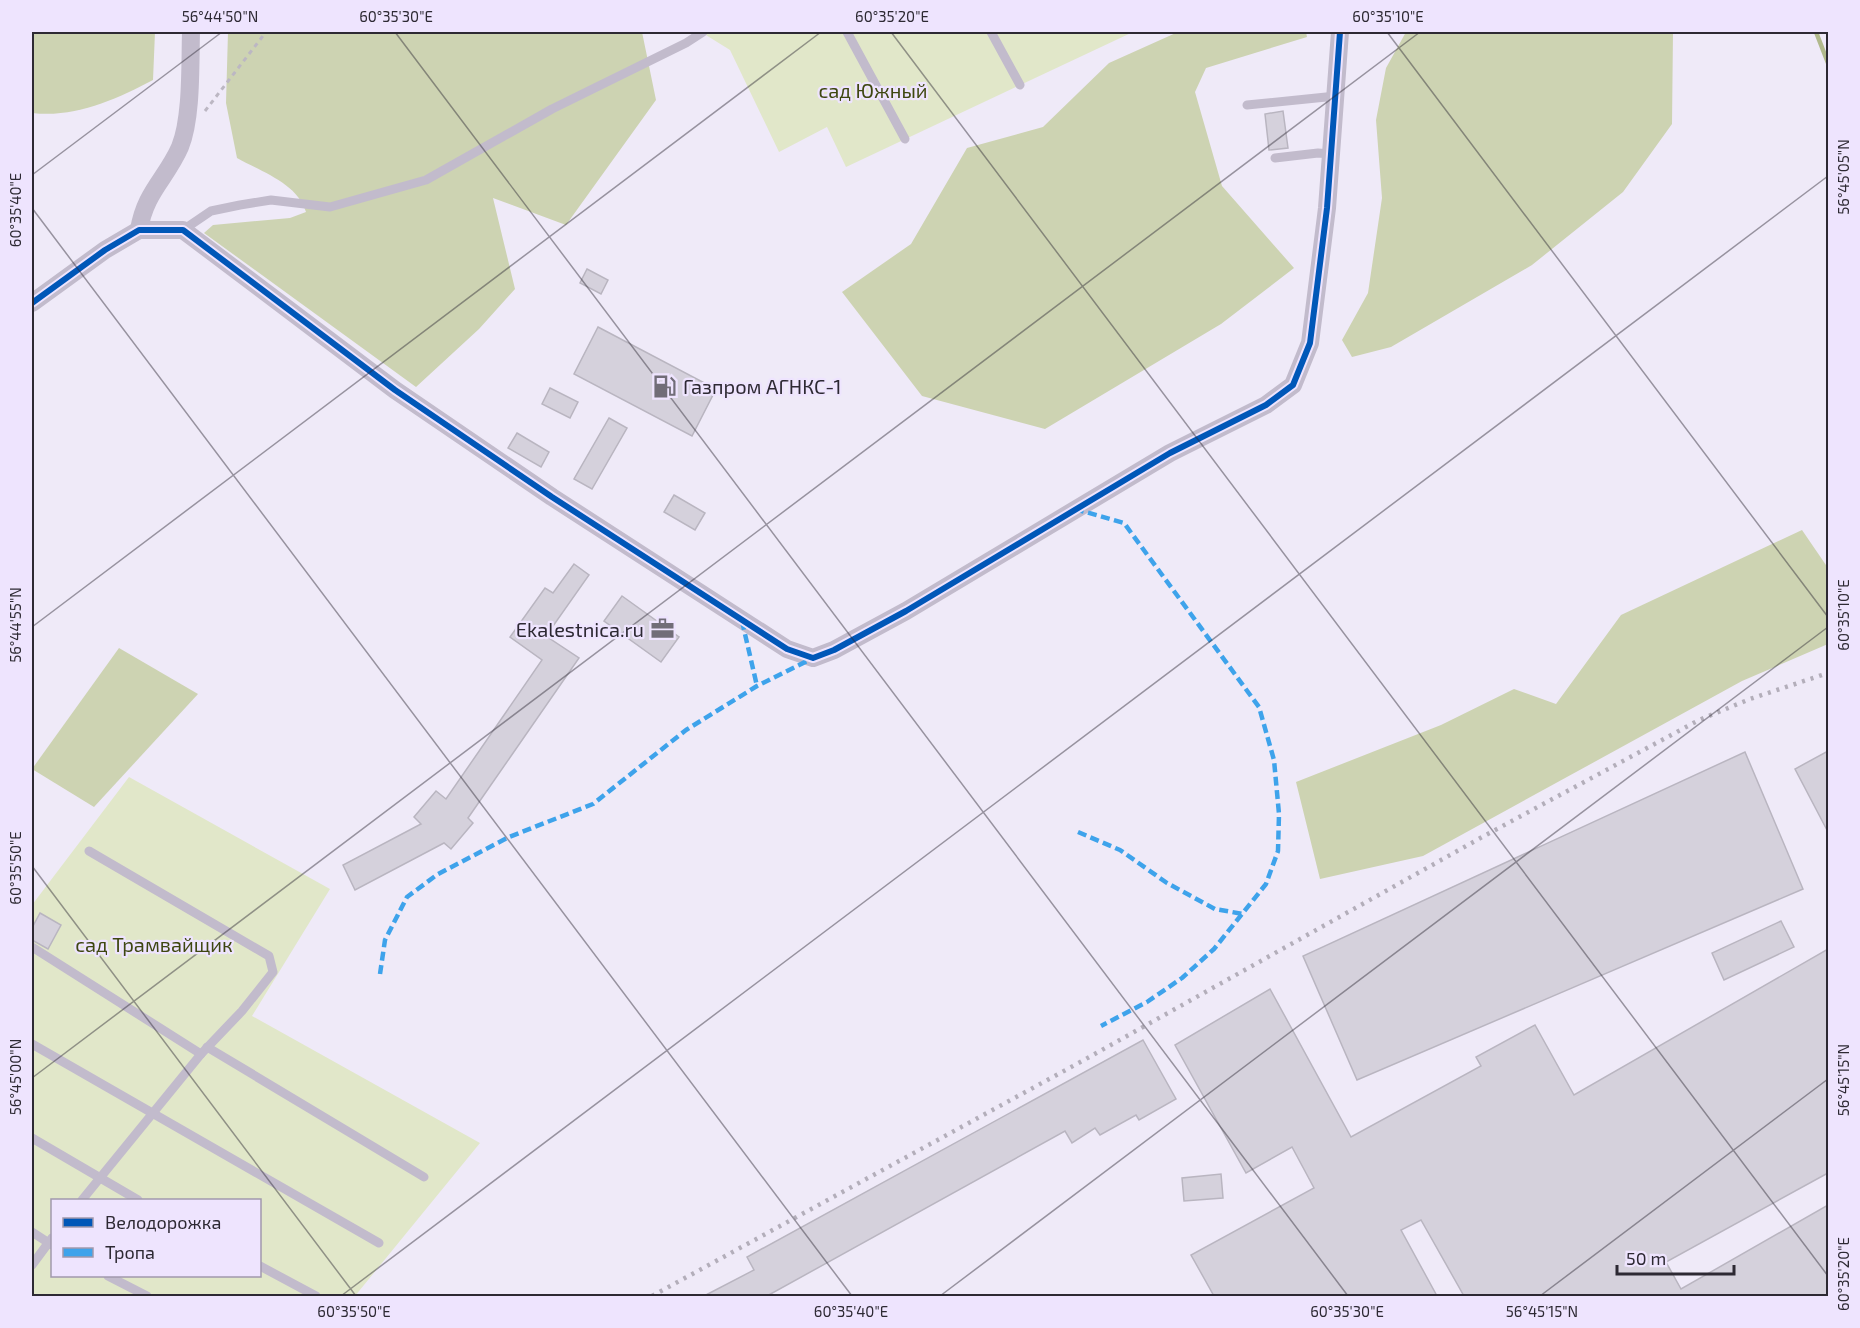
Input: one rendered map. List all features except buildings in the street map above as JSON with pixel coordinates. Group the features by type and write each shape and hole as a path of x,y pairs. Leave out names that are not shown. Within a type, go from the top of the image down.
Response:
{"street":[{"path":"139,230 142,208 180,146 188,104 191,32"},
{"path":"32,303 105,250 139,230 183,230 395,390 552,497 788,649 813,658 906,611 1170,453 1266,405 1293,385 1310,343 1331,154 1340,32"}],"lane":[{"path":"183,230 211,211 240,204 271,200 330,207 426,180 552,109 686,43 703,32"},
{"path":"847,32 905,140"},
{"path":"991,32 1020,85"},
{"path":"1247,105 1335,96"},
{"path":"1275,158 1318,153 1331,154"},
{"path":"83,1199 204,1051 273,972 269,956 89,851"},
{"path":"32,947 204,1051 424,1177"},
{"path":"32,1044 378,1243"},
{"path":"32,1138 136,1199"},
{"path":"32,1232 51,1242 32,1264"},
{"path":"261,1267 316,1296"},
{"path":"112,1277 147,1296"}],"path":[{"path":"199,120 267,32"}],"green space":[{"path":"32,32 155,32 153,80 94,106 64,113 32,113"},
{"path":"228,32 642,32 656,100 566,225 493,198 515,289 479,329 416,387 204,233 213,225 290,218 306,212 302,202 287,186 237,158 226,103"},
{"name":"сад Южный","path":"701,32 1133,32 846,167 827,127 779,152 730,50"},
{"path":"1178,32 1306,32 1307,37 1206,68 1195,92 1222,186 1294,268 1221,324 1045,429 922,396 842,292 911,244 967,148 1043,127 1109,63"},
{"path":"1406,32 1673,32 1672,124 1623,192 1532,265 1391,347 1352,357 1342,340 1368,293 1382,198 1376,120 1386,68"},
{"path":"1802,530 1828,568 1828,644 1742,681 1423,856 1320,879 1296,782 1441,725 1514,689 1556,704 1621,615"},
{"path":"119,648 198,694 94,807 32,769"},
{"name":"сад Трамвайщик","path":"129,777 330,889 252,1016 480,1143 355,1296 32,1296 32,905"}],"waterway":[{"path":"1816,32 1828,63"}],"railway":[{"path":"652,1296 1084,1060 1484,836 1699,720 1750,699 1828,673"}],"marked path":[{"path":"1075,509 1124,523 1259,707 1274,760 1279,814 1278,851 1266,884 1214,949 1182,978 1147,1002 1101,1026"},
{"path":"742,621 757,686"},
{"path":"380,974 385,940 407,897 438,874 509,837 593,804 686,730 757,686 813,658"},
{"path":"1078,832 1120,850 1167,883 1215,909 1243,914"}],"cycle path":[{"path":"32,303 105,250 139,230 183,230 395,390 552,497 787,649 813,658 834,650 906,611 1170,453 1266,405 1293,385 1310,343 1327,208 1340,32"}],"place":[{"name":"Газпром АГНКС-1","path":"665,386"},
{"name":"Ekalestnica.ru","path":"662,629"}]}
